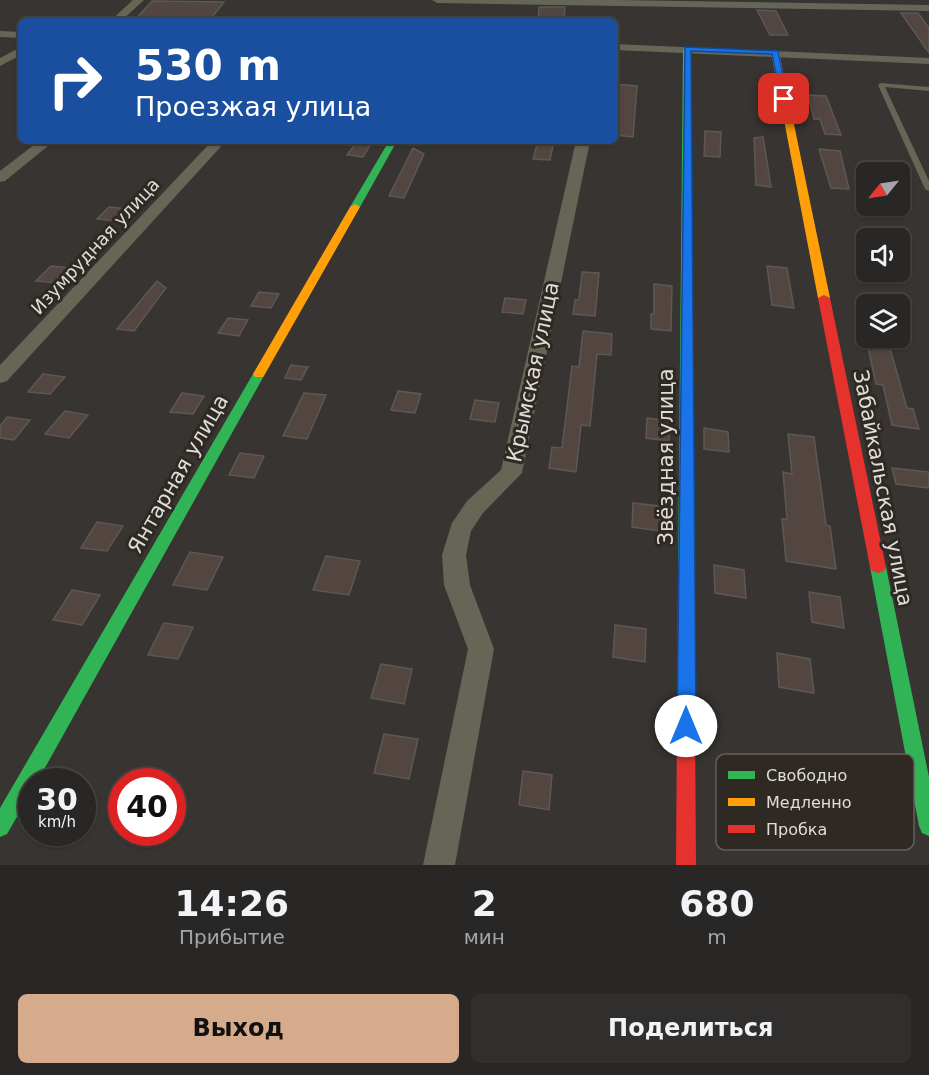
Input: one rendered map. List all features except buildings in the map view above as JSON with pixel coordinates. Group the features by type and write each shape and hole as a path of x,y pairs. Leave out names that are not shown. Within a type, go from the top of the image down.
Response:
{"street":[{"path":"118,18 139,0"},
{"path":"437,0 929,8"},
{"path":"0,34 18,35"},
{"path":"618,47 775,52 929,61"},
{"name":"Звёздная улица","path":"686,865 687,49"},
{"path":"0,63 18,52"},
{"name":"Забайкальская улица","path":"775,52 929,826"},
{"path":"0,178 43,144"},
{"name":"Изумрудная улица","path":"0,377 216,144"},
{"name":"Янтарная улица","path":"0,827 391,144"},
{"name":"Крымская улица","path":"439,865 481,649 457,585 454,555 460,530 475,507 511,473 581,144"}],"lane":[{"path":"929,89 881,85 929,189"}],"traffic: fast":[{"path":"686,569 687,49"},
{"path":"355,207 391,144"},
{"path":"0,827 259,374"},
{"path":"878,567 929,826"}],"traffic: slow":[{"path":"775,52 824,298"},
{"path":"259,374 355,207"}],"traffic: jam":[{"path":"824,298 878,567"},
{"path":"686,569 686,865"}],"route":[{"path":"686,726 687,49 775,52 784,99"}]}
